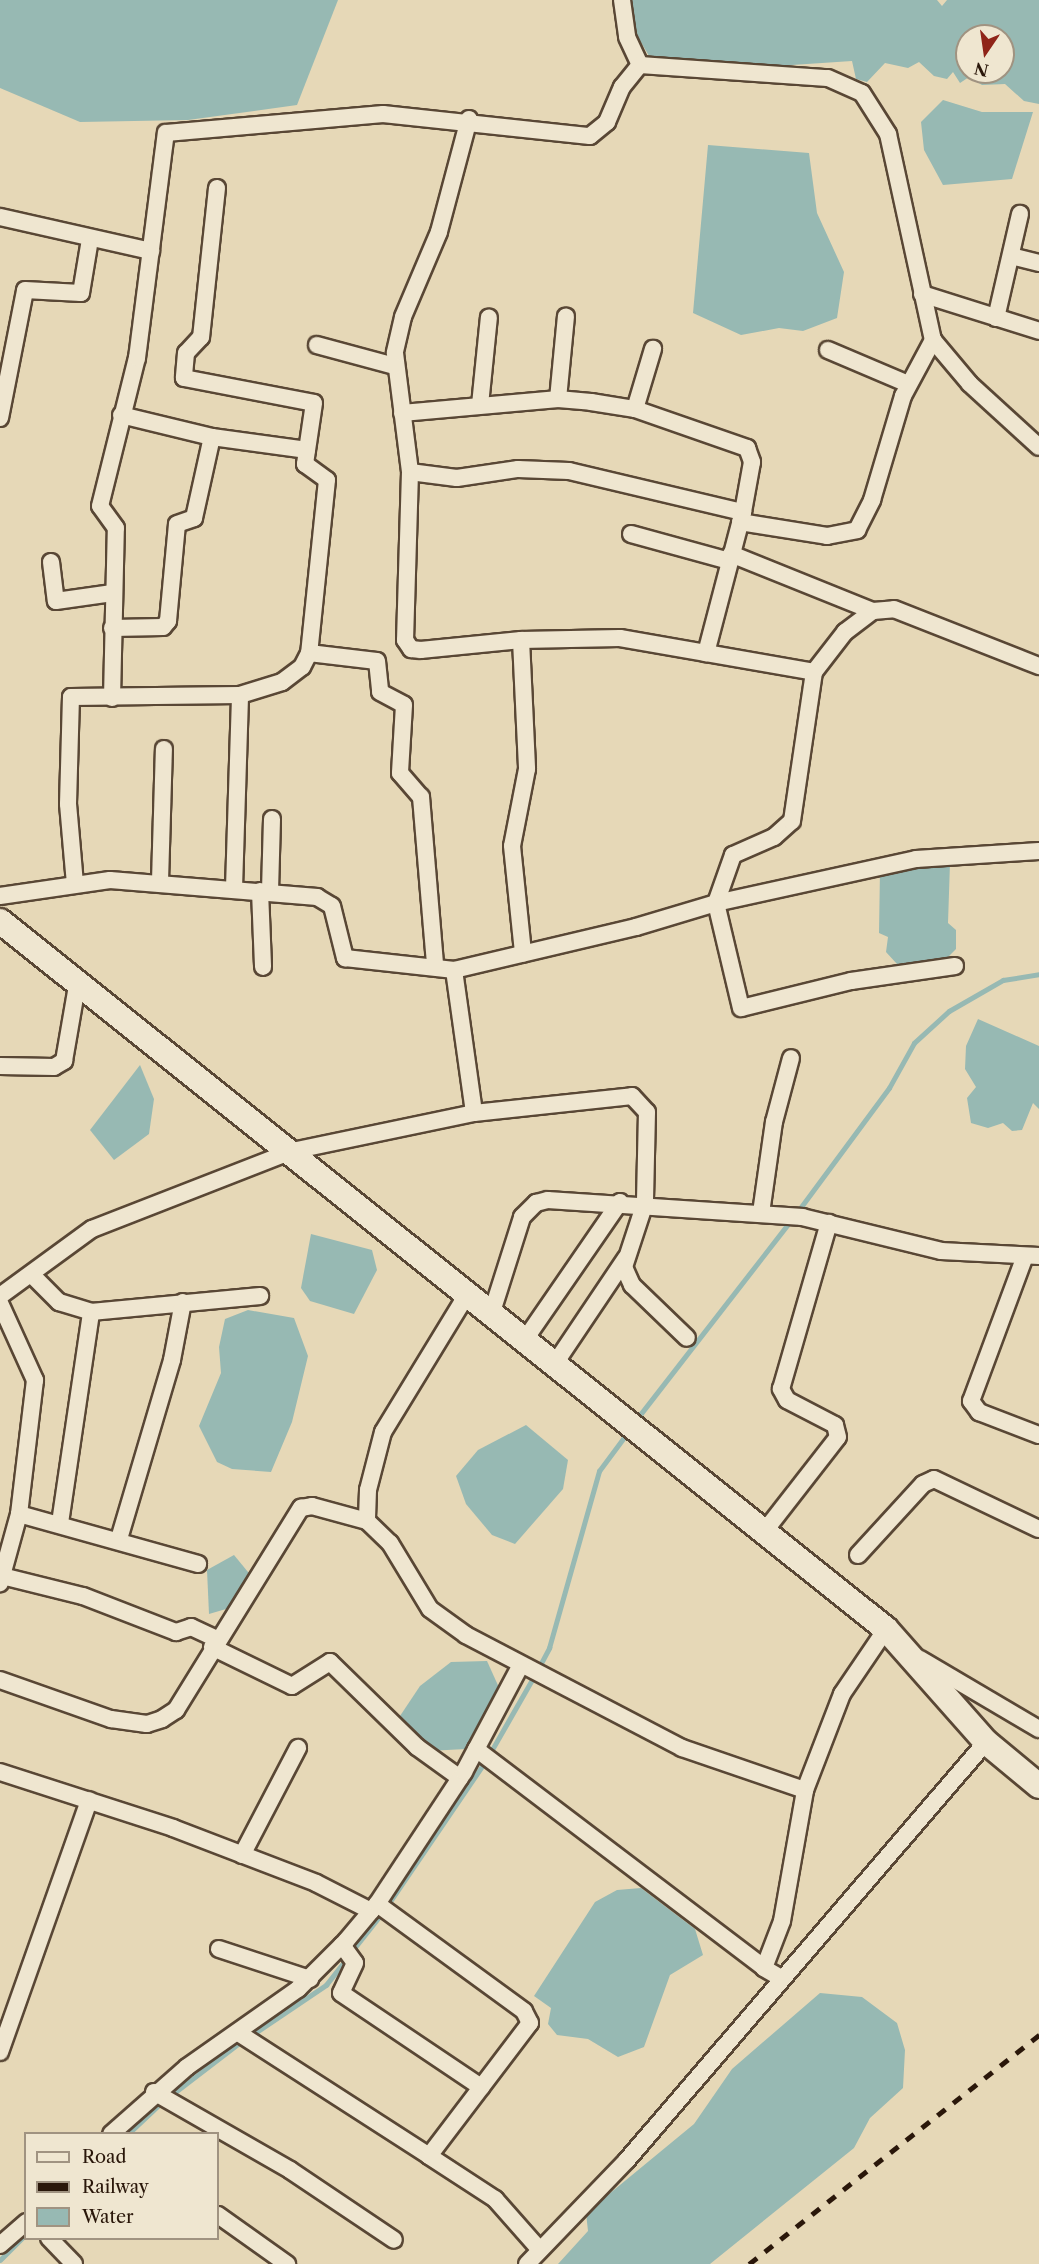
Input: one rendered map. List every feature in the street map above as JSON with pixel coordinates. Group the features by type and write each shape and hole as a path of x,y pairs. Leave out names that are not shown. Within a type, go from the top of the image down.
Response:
{"main road":[{"path":"0,921 77,986 292,1151 466,1296 886,1629 911,1653 986,1742 1039,1786"}],"street":[{"path":"622,0 627,37 640,65"},
{"path":"112,698 112,593 116,528 100,506 137,358 168,131 383,114 469,120 590,136 607,122 622,87 640,65"},
{"path":"640,65 828,78 862,93 888,134 933,340 975,390 1039,447"},
{"path":"469,120 439,232 403,317 395,366 410,472 407,645 421,650 521,640 620,638 814,672"},
{"path":"75,884 68,804 70,704 75,694 112,698 240,695 282,682 302,667 309,653 327,480 306,469 307,450 316,407 311,401 184,378 186,353 201,337 217,188"},
{"path":"996,318 1020,214"},
{"path":"0,217 151,251"},
{"path":"0,418 25,290 81,292 90,239"},
{"path":"1011,256 1039,262"},
{"path":"922,294 1039,331"},
{"path":"558,399 566,316"},
{"path":"480,405 489,317"},
{"path":"410,472 457,478 518,469 569,471 741,517 827,536 857,530 872,500 908,384 933,340"},
{"path":"317,345 395,366"},
{"path":"635,409 653,349"},
{"path":"828,350 908,384"},
{"path":"402,413 558,399 635,409 747,448 752,462 741,517 706,653"},
{"path":"121,415 212,437 307,450"},
{"path":"112,628 163,627 168,621 177,524 194,518 212,437"},
{"path":"631,534 730,557 873,611 906,612 1039,666"},
{"path":"51,562 56,601 112,593"},
{"path":"873,611 845,632 814,672 792,821 774,837 733,855 716,903 741,1008 851,981 955,966"},
{"path":"521,640 527,769 512,846 523,953"},
{"path":"309,653 377,661 380,692 404,705 400,773 421,797 435,964"},
{"path":"234,888 240,695"},
{"path":"160,881 164,749"},
{"path":"263,967 265,891 272,819"},
{"path":"0,896 75,884 160,881 265,891 329,901 345,958 435,964 454,970 716,903 916,859 1039,851"},
{"path":"454,970 474,1113"},
{"path":"0,1066 54,1066 64,1061 77,986"},
{"path":"761,1213 774,1122 791,1058"},
{"path":"0,1296 93,1229 292,1151 474,1113 637,1098 647,1112 645,1203 626,1258 554,1365"},
{"path":"491,1315 529,1207 548,1200 645,1203 802,1217 941,1251 1032,1256 971,1401 979,1412 1039,1435"},
{"path":"524,1341 620,1202"},
{"path":"764,1532 838,1437 835,1425 787,1400 781,1389 829,1223"},
{"path":"626,1258 632,1285 687,1338"},
{"path":"31,1274 58,1302 91,1312 260,1296"},
{"path":"367,1521 368,1490 383,1432 466,1296"},
{"path":"119,1539 172,1360 183,1302"},
{"path":"0,1303 35,1380 19,1514 1,1580 82,1596 176,1632 191,1627 292,1686 321,1662 330,1662 417,1747 460,1778"},
{"path":"60,1523 91,1312"},
{"path":"858,1555 923,1484 934,1479 1039,1529"},
{"path":"0,1680 111,1719 147,1724 176,1710 215,1643 301,1508 312,1506 367,1521 390,1543 430,1609 530,1669 682,1748 805,1790"},
{"path":"19,1514 119,1539 198,1564"},
{"path":"764,1968 782,1920 805,1790 842,1694 886,1629"},
{"path":"911,1653 1039,1729"},
{"path":"112,2132 247,2039 310,1979 347,1950 380,1909 460,1778 483,1755 530,1669"},
{"path":"528,2264 627,2160 986,1742"},
{"path":"242,1855 298,1748"},
{"path":"483,1755 764,1968 781,1978"},
{"path":"0,1772 89,1800 242,1855 380,1909 528,2017 526,2030 429,2156"},
{"path":"0,2052 89,1800"},
{"path":"219,1949 310,1979"},
{"path":"347,1950 355,1962 341,1993 481,2088"},
{"path":"247,2039 495,2199 540,2250"},
{"path":"161,2098 290,2170 394,2240"},
{"path":"219,2216 287,2264"},
{"path":"0,2245 24,2224"},
{"path":"51,2240 74,2264"}],"water":[{"path":"0,0 338,0 297,105 188,120 80,122 0,88"},
{"path":"630,0 937,0 942,6 947,0 1039,0 1039,104 1024,101 1005,84 1015,84 1015,24 955,24 955,75 953,72 947,79 934,76 919,62 908,68 885,63 867,82 856,79 852,61 761,67 649,56 631,25"},
{"path":"943,100 982,112 1033,112 1012,179 943,185 924,150 921,122"},
{"path":"708,145 809,153 817,213 844,272 837,318 803,331 779,328 741,335 693,313"},
{"path":"950,863 948,923 956,930 956,949 944,961 897,964 886,952 888,937 879,933 880,870"},
{"path":"978,1019 1039,1046 1039,1109 1033,1103 1022,1130 1012,1131 1003,1123 988,1128 971,1123 967,1098 976,1087 965,1069 966,1046"},
{"path":"140,1065 154,1099 149,1134 114,1160 90,1130"},
{"path":"311,1234 372,1250 377,1270 354,1314 310,1301 301,1288"},
{"path":"248,1310 294,1318 308,1356 292,1422 271,1472 232,1469 217,1462 199,1426 221,1373 219,1347 225,1319"},
{"path":"526,1425 568,1460 563,1489 515,1544 492,1535 466,1504 456,1476 478,1450"},
{"path":"234,1555 257,1583 226,1609 209,1614 207,1570"},
{"path":"487,1661 501,1692 466,1749 428,1751 398,1719 420,1686 451,1662"},
{"path":"641,1888 695,1929 703,1955 670,1975 644,2047 618,2057 588,2039 557,2035 548,2024 551,2008 534,1996 595,1902 617,1890"},
{"path":"820,1993 862,1997 897,2023 905,2050 903,2088 870,2118 854,2148 710,2264 558,2264 588,2231 586,2213 694,2124 732,2069"}],"waterway":[{"path":"798,1211 889,1088 914,1043 949,1011 1003,980 1039,974"},
{"path":"636,1420 791,1220"},
{"path":"538,1669 549,1648 599,1471 628,1432"},
{"path":"489,1755 534,1676"},
{"path":"387,1906 485,1762"},
{"path":"352,1951 382,1913"},
{"path":"249,2037 326,1985 347,1958"},
{"path":"170,2096 242,2041"},
{"path":"130,2132 163,2101"},
{"path":"0,2260 24,2236"}],"railway":[{"path":"749,2264 1039,2035"}]}
